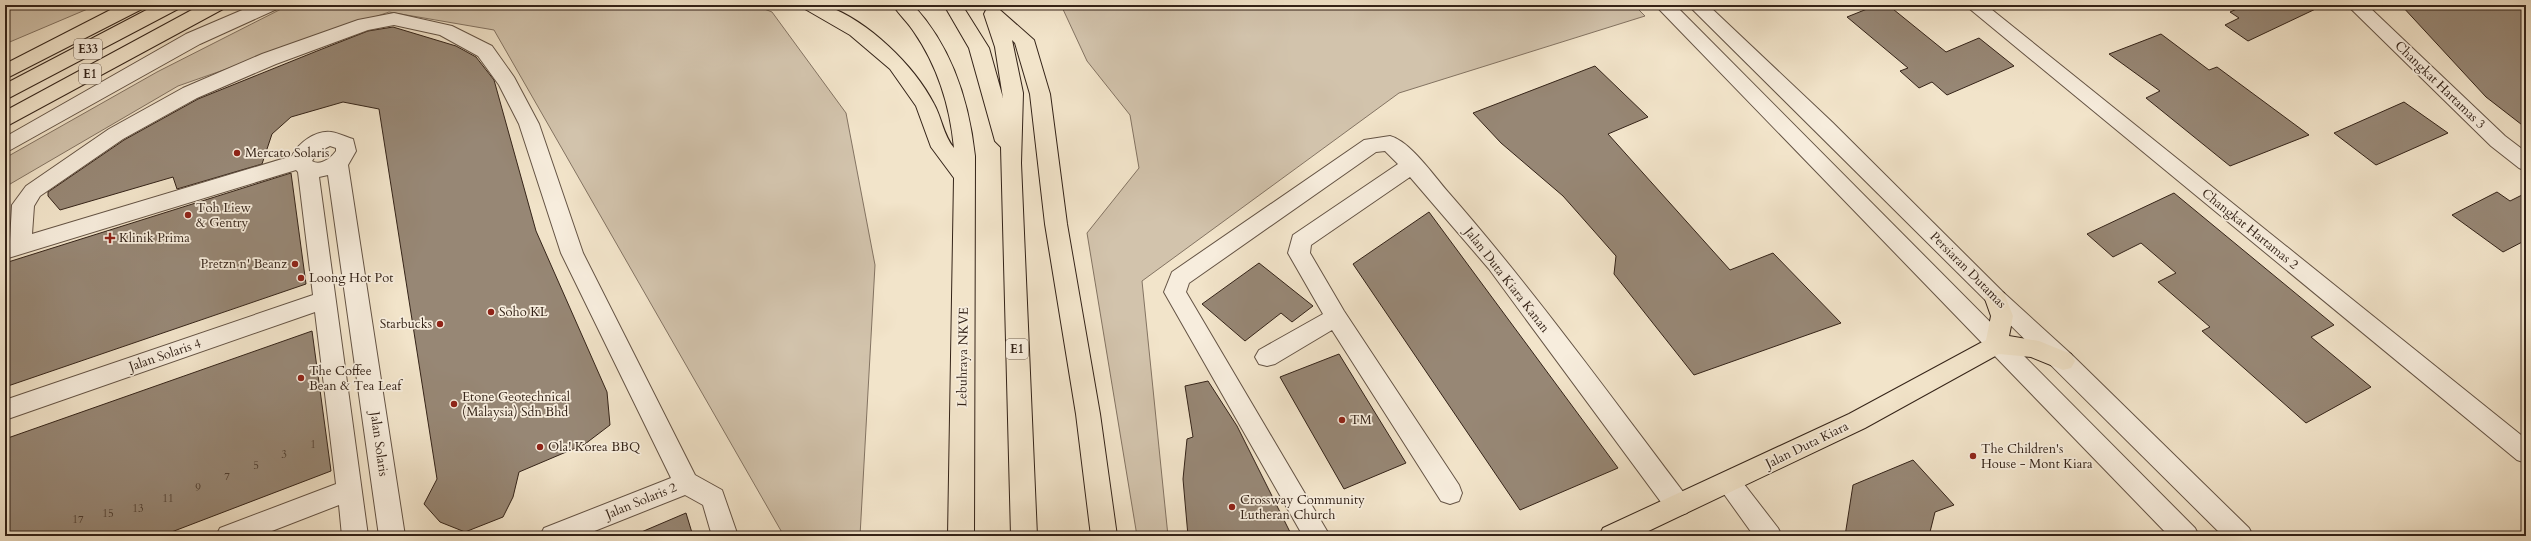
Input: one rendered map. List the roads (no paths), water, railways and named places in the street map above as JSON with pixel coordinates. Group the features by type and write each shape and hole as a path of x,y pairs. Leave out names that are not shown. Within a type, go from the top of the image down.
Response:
{"main road":[{"path":"5,72 135,5"},
{"name":"E33","path":"5,93 171,5"},
{"path":"175,27 216,5"},
{"path":"175,27 224,5"},
{"path":"812,5 858,31 897,64 925,105 938,142 965,177"},
{"name":"Lebuhraya NKVE","path":"902,5 910,12 939,58 957,104 965,156 961,536"},
{"path":"953,5 979,48 1011,163"},
{"path":"991,10 1024,40 1040,94 1056,224 1088,414 1104,536"},
{"name":"E1","path":"991,10 1005,47 1013,93 1011,163 1024,536"},
{"name":"E1","path":"5,120 175,27"},
{"path":"1996,298 2002,316 1996,345 2020,344 2041,350 2063,361"},
{"name":"Jalan Duta Kiara","path":"1612,536 1672,497 1728,483 1857,421 1996,345"}],"street":[{"path":"5,146 193,40 270,5"},
{"path":"1664,5 1806,146 1996,345 2186,536"},
{"name":"Persiaran Dutamas","path":"1697,5 1825,127 1996,298 2063,361 2240,536"},
{"name":"Changkat Hartamas 2","path":"1974,5 2526,453"},
{"name":"Changkat Hartamas 3","path":"2356,5 2498,141 2526,163"},
{"path":"23,204 33,191 116,134 190,93 269,59 365,24 394,19 445,30 485,51 507,82 529,124 572,253 686,483"},
{"path":"167,54 175,27"},
{"name":"Jalan Solaris","path":"304,165 303,153 315,144 336,140 346,144 346,153 337,163 392,536"},
{"name":"Jalan Duta Kiara Kanan","path":"1317,536 1175,292 1180,278 1371,145 1390,143 1412,165 1497,263 1672,497"},
{"path":"84,145 30,184 23,204 13,248 304,165 325,300 355,536"},
{"path":"1412,165 1301,241 1299,253 1336,317 1450,493"},
{"name":"Jalan Solaris 4","path":"5,410 325,300"},
{"path":"1267,357 1336,317"},
{"name":"Jalan Solaris 2","path":"553,536 686,483 713,498 725,536"},
{"path":"1728,483 1769,536"},
{"path":"229,536 349,490"}],"place":[{"name":"Mercato Solaris","path":"237,153"},
{"name":"Toh Liew & Gentry","path":"188,215"},
{"name":"Klinik Prima","path":"110,238"},
{"name":"Pretzn n' Beanz","path":"295,264"},
{"name":"Loong Hot Pot","path":"301,278"},
{"name":"Soho KL","path":"491,312"},
{"name":"Starbucks","path":"440,324"},
{"name":"The Coffee Bean & Tea Leaf","path":"301,378"},
{"name":"Etone Geotechnical (Malaysia) Sdn Bhd","path":"454,404"},
{"name":"TM","path":"1342,420"},
{"name":"Ola! Korea BBQ","path":"540,447"},
{"name":"The Children's House - Mont Kiara","path":"1973,456"},
{"name":"Crossway Community Lutheran Church","path":"1232,507"}]}
